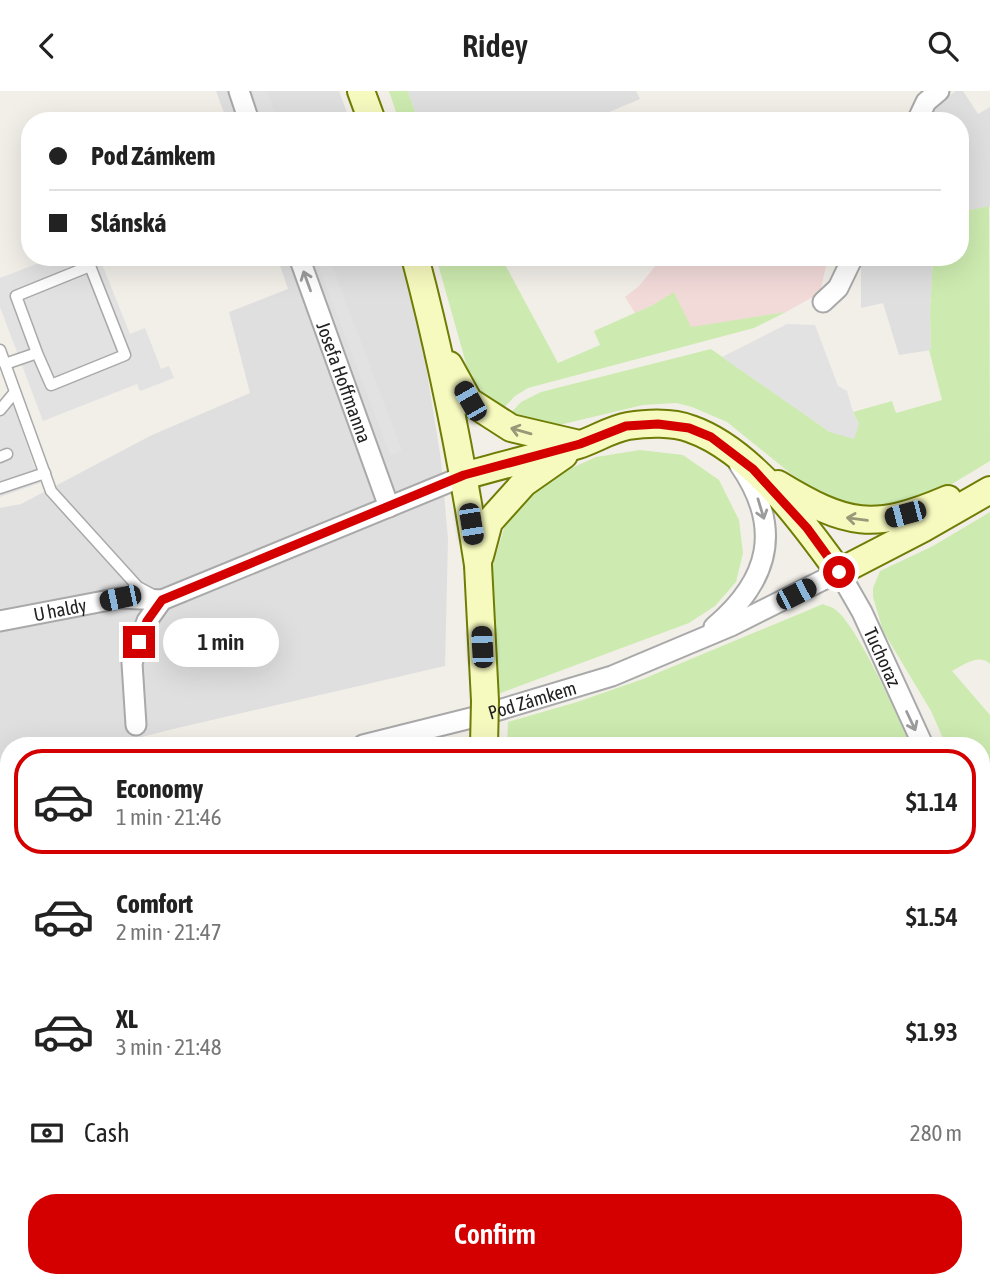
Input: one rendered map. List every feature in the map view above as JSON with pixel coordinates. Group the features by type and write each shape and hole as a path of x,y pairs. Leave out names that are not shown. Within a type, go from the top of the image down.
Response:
{"main road":[{"path":"361,91 369,112"},
{"path":"417,266 464,475 478,565 485,701 484,737"},
{"path":"437,345 470,401 510,428 580,444"},
{"name":"Pod Zámkem","path":"464,475 580,444 626,426 658,424 689,428 711,437 753,469 807,528 839,572 990,490"},
{"path":"478,565 489,522 515,491 580,444"},
{"path":"753,469 829,511 852,519 869,521 929,507 990,478"}],"street":[{"path":"239,91 246,112"},
{"path":"921,112 926,102 939,91"},
{"name":"Josefa Hoffmanna","path":"302,266 389,507"},
{"path":"822,302 838,288 849,266"},
{"name":"Pod Zámkem","path":"696,642 745,597 758,574 765,548 764,517 758,499 744,471 728,449"},
{"path":"135,725 132,663 147,621 162,600 464,475"},
{"name":"Pod Zámkem","path":"393,737 612,676 696,642 839,572"},
{"name":"Tuchoraz","path":"839,572 862,612 919,737"},
{"name":"U haldy","path":"0,621 120,598 162,600"}],"lane":[{"path":"90,267 125,355 51,385 37,353 16,296 90,267"},
{"path":"0,350 51,491 138,587 162,600"},
{"path":"5,364 37,353"},
{"path":"0,410 15,392"},
{"path":"0,488 45,473"}],"shaded area":[{"path":"216,91 339,91 347,112 224,112"},
{"path":"252,91 267,91 275,112 260,112"},
{"path":"408,91 636,91 640,99 609,112 415,112"},
{"path":"956,91 963,91 978,114 990,107 990,206 969,210 969,112 928,112"},
{"path":"31,266 103,266 130,334 145,328 161,369 169,366 174,378 140,391 137,384 43,421 0,307 0,278"},
{"path":"280,266 402,266 416,304 441,460 448,539 445,666 142,737 0,737 0,508 21,504 152,435 250,393 229,312 288,289"},
{"path":"318,266 332,266 402,451 390,455"},
{"path":"655,266 826,266 820,293 786,312 691,328 653,305 635,313 625,297 639,286"},
{"path":"861,266 933,266 931,350 899,355 883,303 861,308"},
{"path":"787,324 815,325 838,386 847,391 859,424 854,439 830,432 722,357"},
{"path":"12,401 40,483 0,497 0,405"}],"green space":[{"path":"389,91 408,91 415,112 396,112"},
{"path":"989,206 990,461 942,490 902,506 861,510 813,489 727,422 676,403 643,405 559,425 545,425 508,416 521,402 541,392 711,349 830,432 859,424 853,412 892,401 896,413 942,400 929,350 933,266 969,266 969,210"},
{"path":"439,266 506,266 558,363 600,345 594,331 653,305 674,292 691,327 786,312 754,328 528,388 515,396 501,411 482,392 467,367"},
{"path":"640,450 683,455 719,480 739,520 743,553 736,582 715,606 689,623 498,694 492,568 505,525 527,496 556,475 596,457"},
{"path":"990,512 990,664 976,660 952,671 990,715 990,737 942,737 931,711 883,631 873,597 873,588 880,571 933,546"},
{"path":"823,604 833,608 853,631 876,671 907,737 507,737 508,722 643,679"}],"route":[{"path":"139,642 147,621 162,600 464,475 580,444 626,426 658,424 689,428 711,437 753,469 807,528 839,572"}]}
